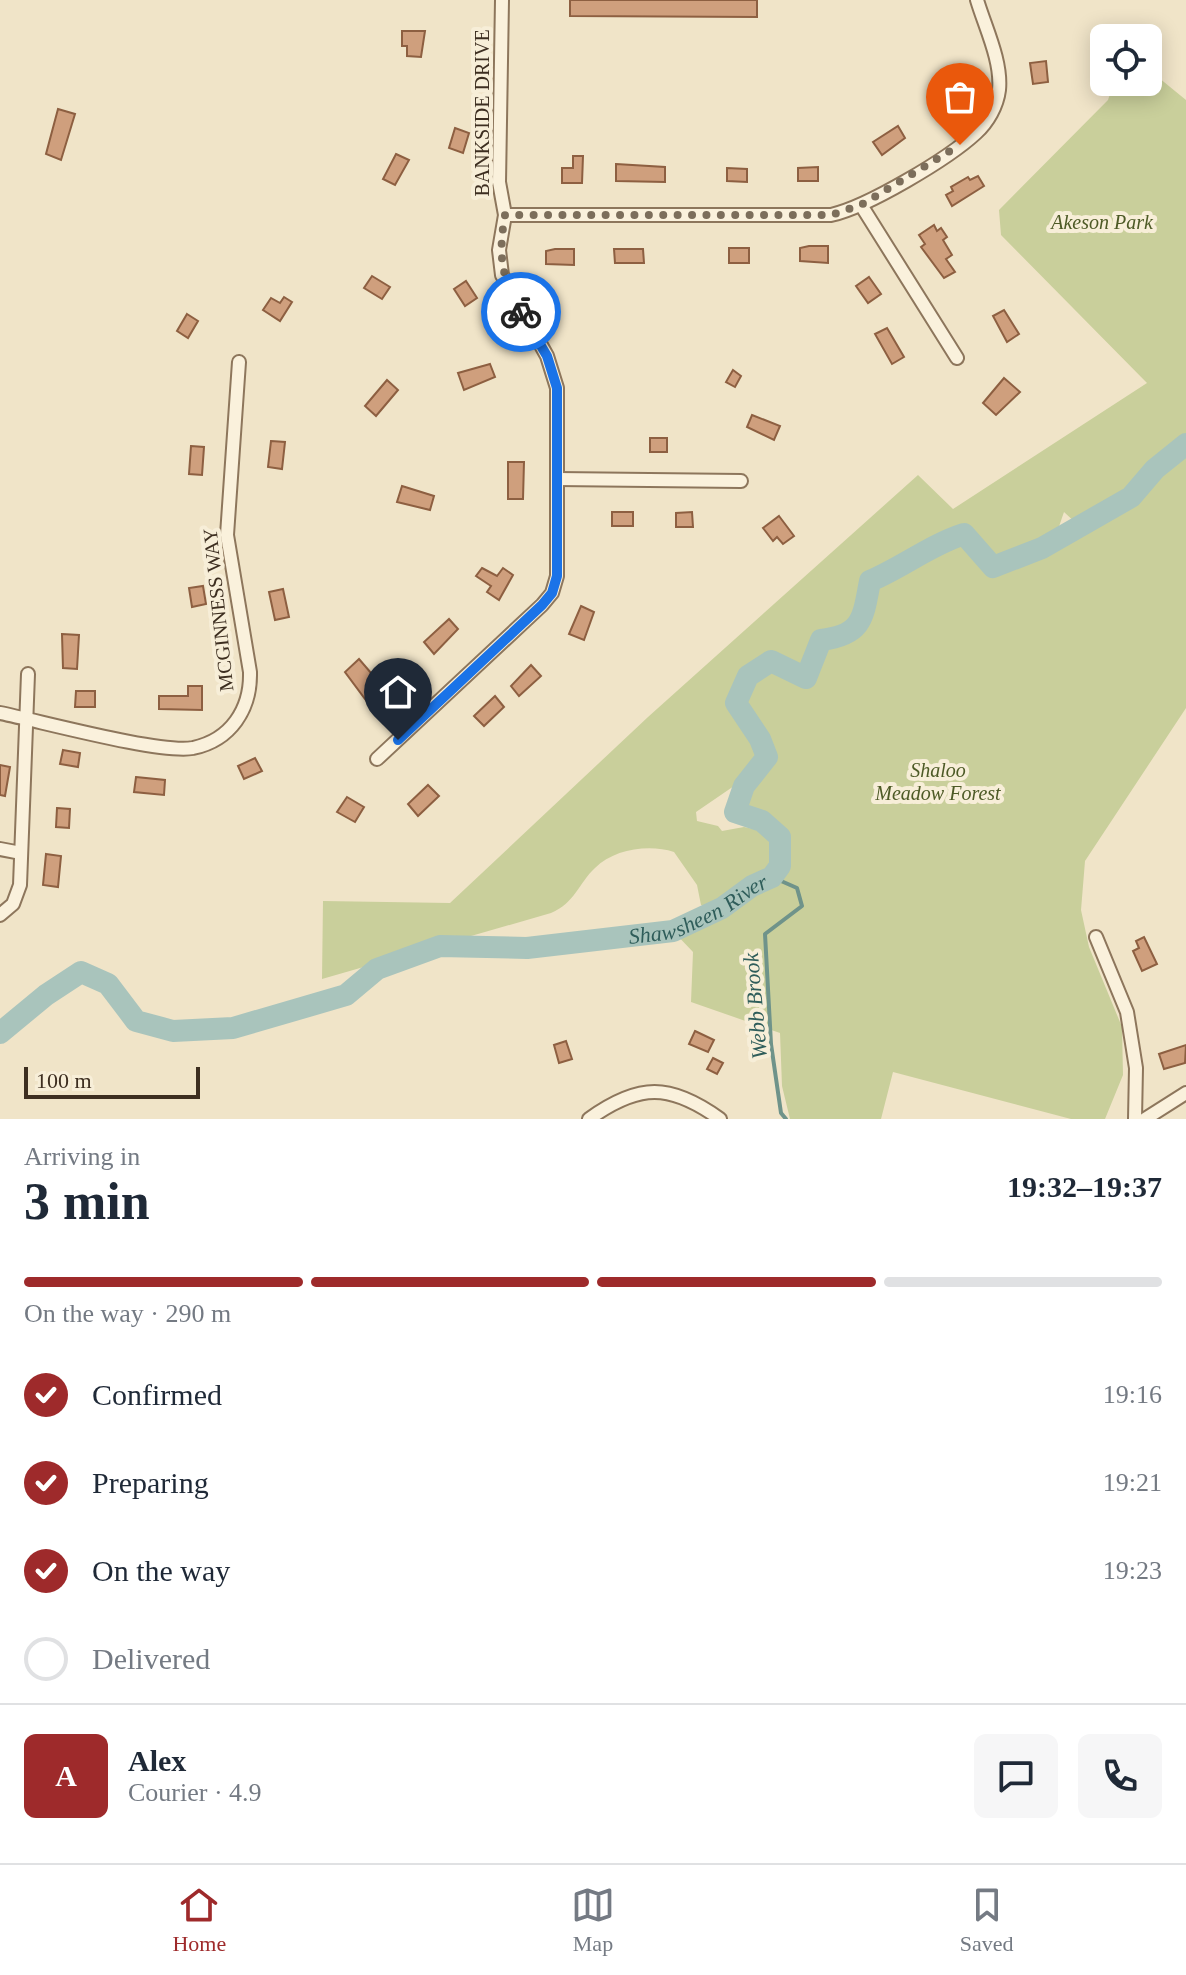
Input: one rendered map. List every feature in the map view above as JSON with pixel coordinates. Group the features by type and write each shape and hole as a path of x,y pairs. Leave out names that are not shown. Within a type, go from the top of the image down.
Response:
{"street":[{"name":"BANKSIDE DRIVE","path":"377,759 552,593 558,553 554,373 502,275 499,250 505,215 499,182 502,0"},
{"path":"505,215 831,215 861,205 944,156 986,122 999,90 999,72 977,0"},
{"path":"861,205 957,358"},
{"name":"MCGINNESS WAY","path":"24,718 183,749 214,740 243,713 250,672 227,535 239,362"},
{"path":"557,479 741,481"},
{"path":"0,915 19,896 28,674"},
{"path":"0,713 24,718"},
{"path":"0,849 21,853"},
{"path":"1096,937 1127,1012 1136,1068 1135,1119"},
{"path":"589,1119 625,1097 667,1093 683,1095 720,1119"},
{"path":"1145,1119 1186,1093"}],"green space":[{"path":"1162,80 1186,100 1186,708 1085,861 1081,910 1089,947 1122,1027 1123,1075 1105,1119 1071,1119 893,1072 881,1119 790,1119 782,1086 780,1033 691,1002 693,952 673,931 722,908 752,886 772,877 780,865 779,837 762,821 735,812 753,773 696,812 697,821 718,826 722,831 744,827 772,833 775,867 735,887 714,905 701,905 697,885 674,852 654,848 632,850 603,862 589,874 566,904 551,913 322,979 323,901 450,903 648,717 918,475 953,509 1147,383 1001,235 999,210 1109,96 1162,96","holes":["1064,512 1078,525 1040,548 1055,538"]}],"building":[{"path":"570,0 757,0 757,17 570,16"},
{"path":"402,31 425,31 421,57 407,56 407,46 402,46"},
{"path":"1046,61 1048,82 1033,84 1030,63"},
{"path":"951,85 963,95 943,120 931,110"},
{"path":"58,109 75,114 61,160 46,154"},
{"path":"898,126 905,138 882,155 873,142"},
{"path":"455,128 469,133 463,153 449,148"},
{"path":"396,154 409,160 395,185 383,179"},
{"path":"573,156 583,156 582,183 562,183 562,168 573,168"},
{"path":"616,164 665,167 665,182 616,181"},
{"path":"818,167 818,181 798,181 798,168"},
{"path":"727,168 747,169 747,182 727,181"},
{"path":"978,176 984,186 952,206 946,195 953,191 951,187 968,177 970,180"},
{"path":"934,225 937,231 941,228 947,237 943,240 952,255 946,259 955,272 944,278 921,247 925,244 919,235"},
{"path":"828,246 828,263 800,261 800,248"},
{"path":"729,248 749,248 749,263 729,263"},
{"path":"574,249 574,265 546,264 546,251"},
{"path":"614,249 643,249 644,263 615,263"},
{"path":"372,276 390,287 382,299 364,288"},
{"path":"869,277 881,294 868,303 856,286"},
{"path":"466,281 477,298 465,306 454,289"},
{"path":"284,297 292,302 280,321 263,310 271,298 280,303"},
{"path":"1004,310 1019,334 1007,342 993,316"},
{"path":"187,314 198,321 188,338 177,331"},
{"path":"887,328 904,357 892,364 875,334"},
{"path":"490,364 495,377 464,390 458,373"},
{"path":"733,370 741,376 735,387 726,382"},
{"path":"1004,378 1020,392 996,415 983,403"},
{"path":"387,380 398,390 376,416 365,406"},
{"path":"752,415 780,426 774,440 747,427"},
{"path":"650,438 667,438 667,452 650,452"},
{"path":"271,441 285,442 282,469 268,467"},
{"path":"191,446 204,447 202,475 189,474"},
{"path":"508,462 524,462 523,499 508,499"},
{"path":"402,486 434,496 430,510 397,502"},
{"path":"612,512 633,512 633,526 612,526"},
{"path":"692,512 693,527 676,527 676,513"},
{"path":"779,516 794,536 783,544 777,537 773,541 763,528"},
{"path":"482,568 497,576 503,568 513,575 499,600 487,592 491,586 476,576"},
{"path":"203,586 206,604 192,607 189,588"},
{"path":"283,589 289,617 275,620 269,592"},
{"path":"581,606 594,612 584,640 569,634"},
{"path":"449,619 458,629 434,654 424,642"},
{"path":"62,634 79,635 77,669 63,668"},
{"path":"359,659 377,680 384,673 400,691 390,699 386,694 371,707 345,672"},
{"path":"531,665 541,676 519,696 511,686"},
{"path":"188,686 202,686 202,710 159,709 159,696 188,696"},
{"path":"76,691 95,691 95,707 75,707"},
{"path":"495,696 504,707 484,726 474,716"},
{"path":"63,750 80,753 78,767 60,764"},
{"path":"255,758 262,771 244,779 238,766"},
{"path":"0,765 10,767 5,796 0,795"},
{"path":"136,777 165,780 164,795 134,792"},
{"path":"428,785 439,796 418,816 408,804"},
{"path":"347,797 364,807 355,822 337,812"},
{"path":"57,808 70,809 69,828 56,827"},
{"path":"46,854 61,856 58,887 43,885"},
{"path":"1144,937 1157,964 1142,971 1133,951 1139,948 1136,941"},
{"path":"695,1031 714,1040 708,1052 689,1044"},
{"path":"566,1041 572,1059 559,1063 554,1045"},
{"path":"1186,1045 1185,1063 1164,1069 1159,1054"},
{"path":"713,1058 723,1063 717,1074 707,1069"}],"waterway":[{"name":"Shawsheen River","path":"0,1033 46,995 81,972 108,984 136,1021 173,1031 233,1028 346,995 377,969 440,946 527,948 673,931 722,908 752,886 772,877 780,866 780,837 762,821 735,812 744,786 767,757 760,739 736,703 748,676 771,661 806,678 821,640 845,634 859,622 870,581 964,534 993,567 1042,548 1131,497 1155,469 1186,444"},
{"name":"Webb Brook","path":"772,877 797,888 802,906 765,934 771,1044 781,1113 786,1119"}],"way so far":[{"path":"521,312 502,275 499,250 505,215 831,215 861,205 960,145"}],"route":[{"path":"398,740 542,605 552,593 557,576 557,388 547,356 521,312"}],"park label":[{"name":"Akeson Park","path":"1102,222"},
{"name":"Shaloo Meadow Forest","path":"938,782"}]}
